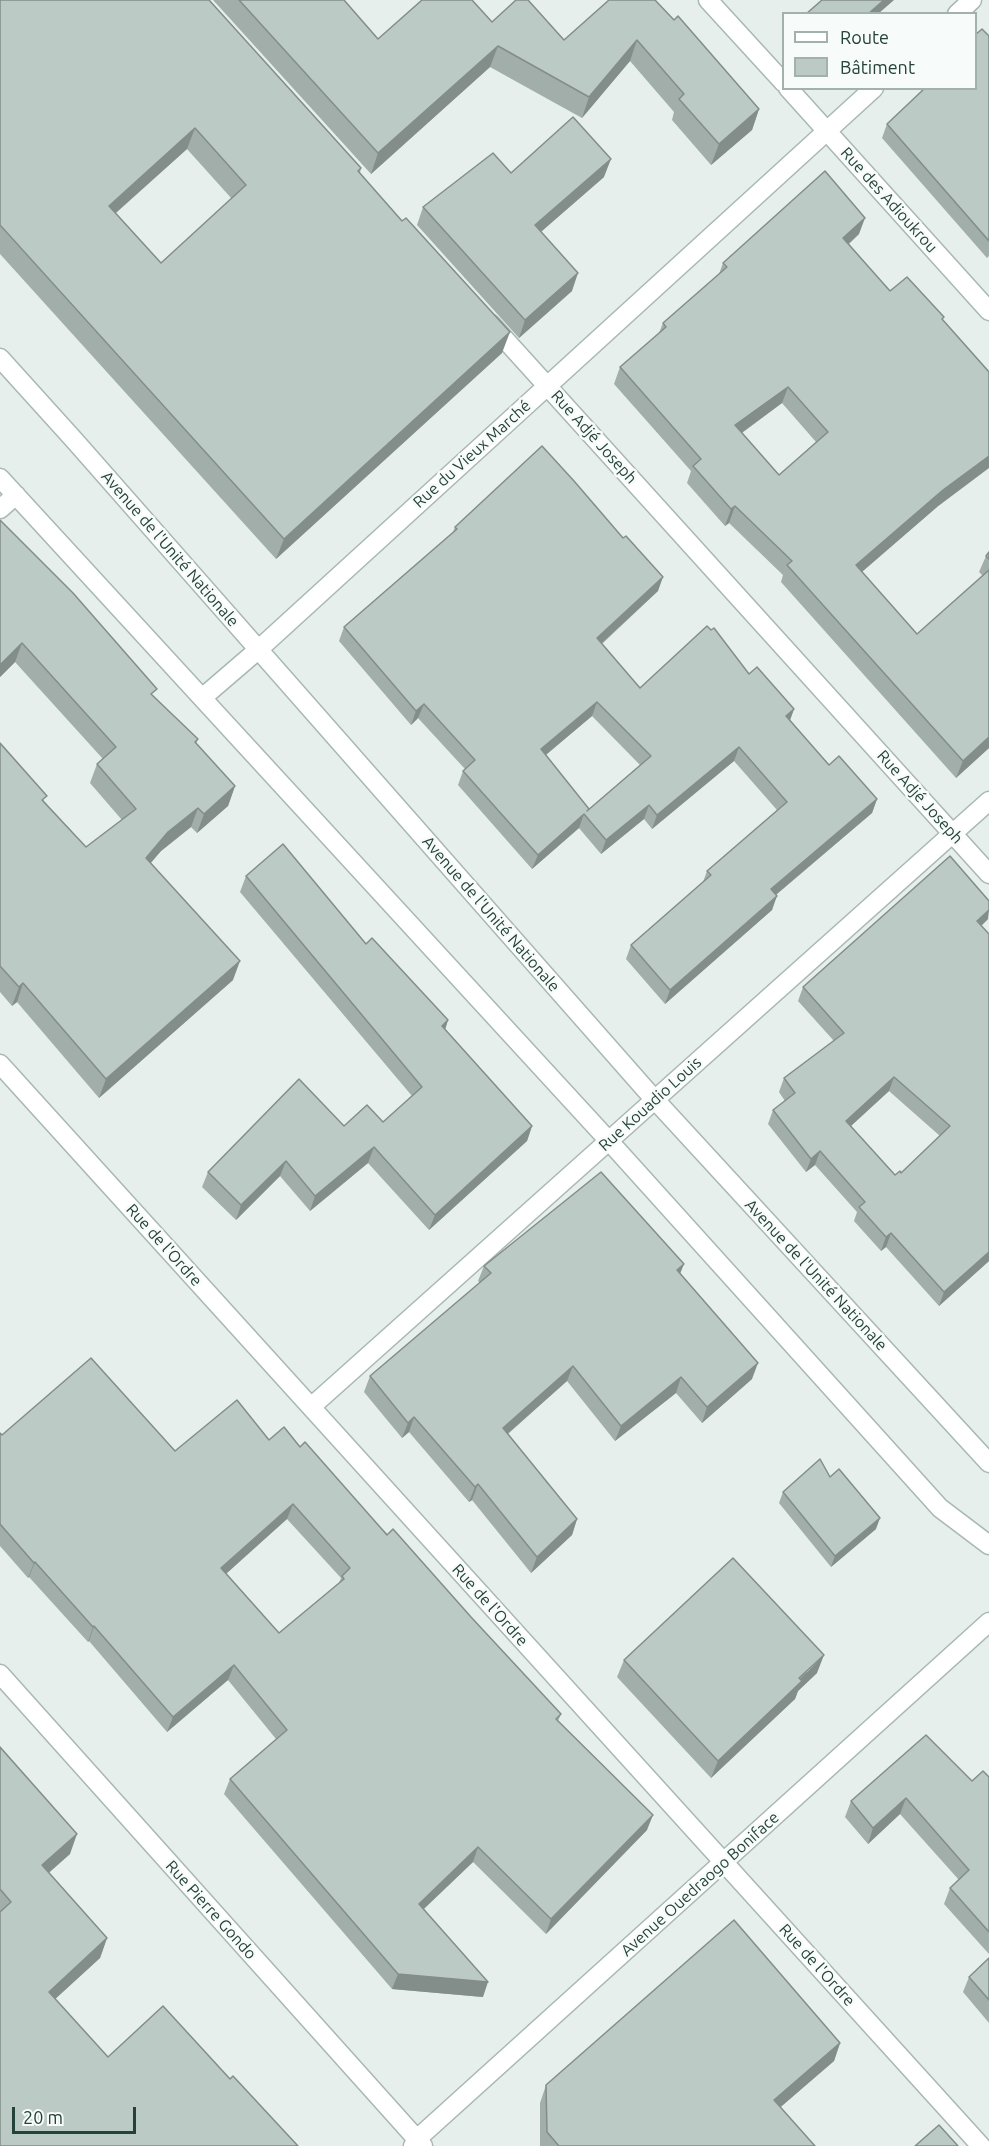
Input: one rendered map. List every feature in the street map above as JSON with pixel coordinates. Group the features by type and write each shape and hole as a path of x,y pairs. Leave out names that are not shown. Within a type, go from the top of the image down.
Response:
{"street":[{"path":"708,0 782,82"},
{"path":"959,12 972,0"},
{"name":"Rue des Adioukrou","path":"790,90 989,311"},
{"name":"Rue du Vieux Marché","path":"202,698 259,649 872,90"},
{"name":"Rue Adjé Joseph","path":"483,315 989,874"},
{"name":"Avenue de l'Unité Nationale","path":"0,358 656,1100 989,1463"},
{"path":"0,478 609,1141 940,1508 989,1545"},
{"path":"0,509 16,495"},
{"name":"Rue Kouadio Louis","path":"311,1407 989,801"},
{"name":"Rue de l'Ordre","path":"0,1064 981,2146"},
{"name":"Avenue Ouedraogo Boniface","path":"417,2144 989,1622"},
{"name":"Rue Pierre Gondo","path":"0,1674 417,2144"}],"building":[{"path":"0,0 209,0 361,168 358,171 402,221 406,218 510,332 284,539 0,225","holes":["195,128 246,185 161,263 109,206"]},
{"path":"239,0 344,0 378,39 422,0 472,0 492,22 516,0 528,0 564,40 609,0 655,0 674,20 678,16 759,109 719,144 679,99 684,94 637,40 589,97 498,46 378,153"},
{"path":"822,0 884,0 870,12 808,12"},
{"path":"982,29 989,36 989,241 887,124 923,90 977,90 977,33"},
{"path":"573,117 611,159 535,225 578,273 525,320 423,207 493,153 511,173"},
{"path":"825,171 865,218 843,238 890,291 907,277 944,317 942,319 989,372 989,456 943,490 856,565 917,634 989,570 989,737 963,761 787,565 792,561 735,506 731,509 693,466 701,459 620,367 666,327 663,323 727,267 723,263","holes":["788,387 828,432 779,475 735,425"]},
{"path":"542,446 623,538 626,536 663,577 597,638 640,688 707,626 711,630 714,628 749,674 757,667 794,709 786,716 829,765 839,756 877,799 771,889 777,896 670,990 631,945 711,875 707,871 787,802 739,747 657,815 649,805 606,840 584,814 538,855 463,771 475,760 424,704 416,711 344,627 457,529 455,527","holes":["597,702 651,756 587,811 589,809 541,749"]},
{"path":"0,520 73,593 157,689 151,694 198,739 195,742 235,786 204,814 198,808 168,832 146,858 240,961 106,1079 23,983 19,987 0,966 0,743 47,796 42,800 86,847 136,809 97,764 116,747 22,643 0,665"},
{"path":"283,844 366,944 372,938 448,1020 442,1026 532,1126 435,1215 374,1147 315,1196 286,1161 241,1205 208,1172 299,1079 344,1126 367,1105 383,1122 422,1087 246,876"},
{"path":"950,856 989,901 989,910 977,921 989,934 989,1252 944,1292 891,1233 886,1237 859,1207 865,1202 820,1151 811,1159 773,1110 795,1093 784,1078 844,1033 803,987","holes":["894,1077 950,1126 901,1173 900,1171 895,1175 846,1121"]},
{"path":"601,1172 684,1264 677,1270 758,1363 707,1407 681,1377 621,1426 573,1366 503,1428 577,1519 537,1557 478,1484 475,1487 414,1417 408,1423 370,1376 491,1273 484,1266"},
{"path":"91,1358 175,1451 237,1400 269,1440 284,1427 300,1447 305,1442 387,1535 393,1529 561,1714 556,1719 653,1815 551,1919 478,1847 419,1904 488,1982 398,1974 230,1779 287,1730 234,1665 173,1717 94,1626 0,1524 0,1433 2,1435","holes":["293,1504 350,1568 342,1576 344,1579 279,1633 221,1568"]},
{"path":"820,1459 830,1477 839,1469 880,1518 835,1556 783,1492"},
{"path":"733,1558 824,1655 799,1678 802,1681 718,1761 624,1660"},
{"path":"926,1735 972,1781 983,1771 989,1777 989,1932 950,1888 969,1870 906,1798 873,1828 851,1801"},
{"path":"0,1747 77,1834 42,1865 107,1938 49,1992 108,2057 163,2006 230,2079 233,2076 298,2146 0,2146 0,1912 11,1902 0,1889"},
{"path":"734,1920 840,2043 774,2100 815,2146 559,2146 547,2132 546,2085"},
{"path":"989,1958 989,2000 969,1977"},
{"path":"939,2125 958,2146 915,2146"}]}
